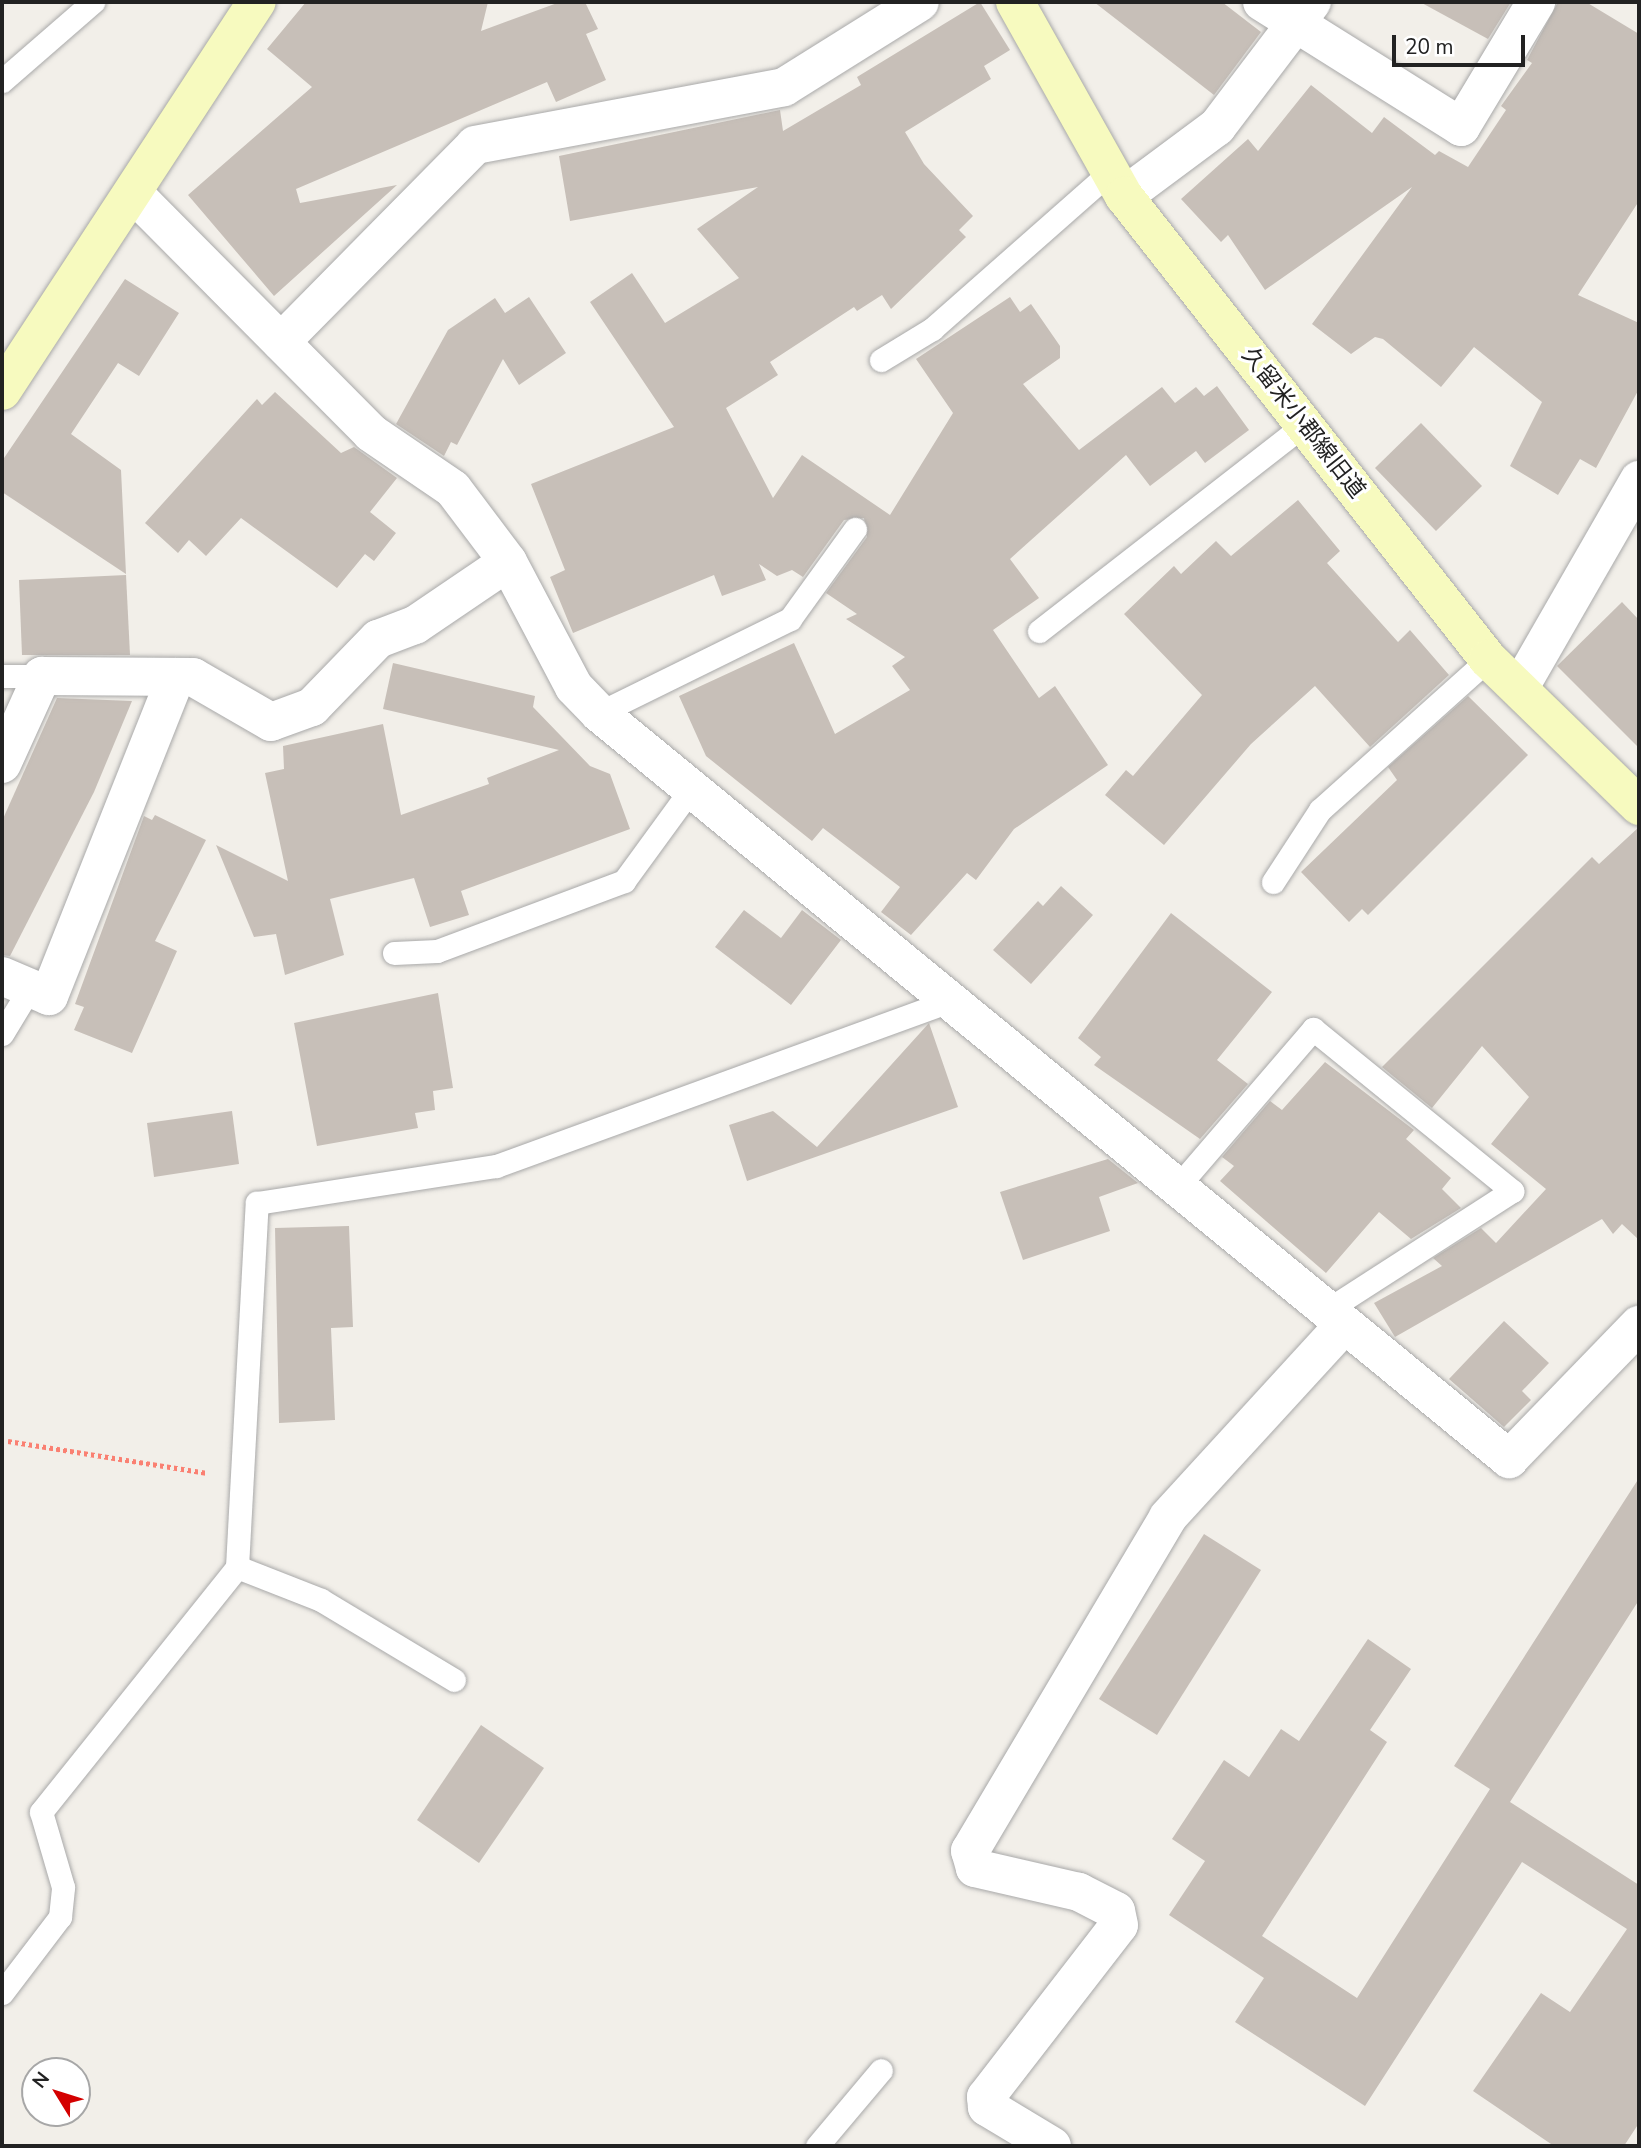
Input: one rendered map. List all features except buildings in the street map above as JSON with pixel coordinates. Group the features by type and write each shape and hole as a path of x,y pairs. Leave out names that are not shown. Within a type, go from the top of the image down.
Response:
{"street":[{"path":"2,391 134,194 257,2"},
{"path":"281,342 475,145 784,87 920,2"},
{"name":"久留米小郡線旧道","path":"1015,2 1117,183 1304,425 1488,659 1520,687 1639,806"},
{"path":"1262,2 1305,14 1461,128 1536,2"},
{"path":"1117,183 1217,127 1305,14"},
{"path":"134,194 371,433 453,489 508,562 574,687 598,713 688,792 1179,1185 1335,1318 1509,1459 1639,1325"},
{"path":"1520,687 1639,480"},
{"path":"2,764 42,676 193,677 271,722 312,707 378,639 415,625 508,562"},
{"path":"16,982 49,996 176,677"},
{"path":"1052,2146 987,2107 986,2097 1119,1925 1116,1912 1079,1892 975,1868 970,1851 1168,1517 1335,1318"}],"lane":[{"path":"2,81 93,2"},
{"path":"881,360 932,329 1117,183"},
{"path":"1039,631 1304,425"},
{"path":"598,713 790,620 855,529"},
{"path":"1273,883 1320,810 1488,659"},
{"path":"2,676 42,676"},
{"path":"394,953 437,951 624,881 688,792"},
{"path":"2,1034 16,982"},
{"path":"2,1993 60,1917 63,1887 41,1812 237,1567 246,1480 257,1203 496,1166 950,1001"},
{"path":"1179,1185 1313,1029 1512,1191 1335,1318"},
{"path":"237,1567 321,1600 454,1680"},
{"path":"817,2146 881,2070"}],"path":[{"path":"8,1441 246,1480"}]}
